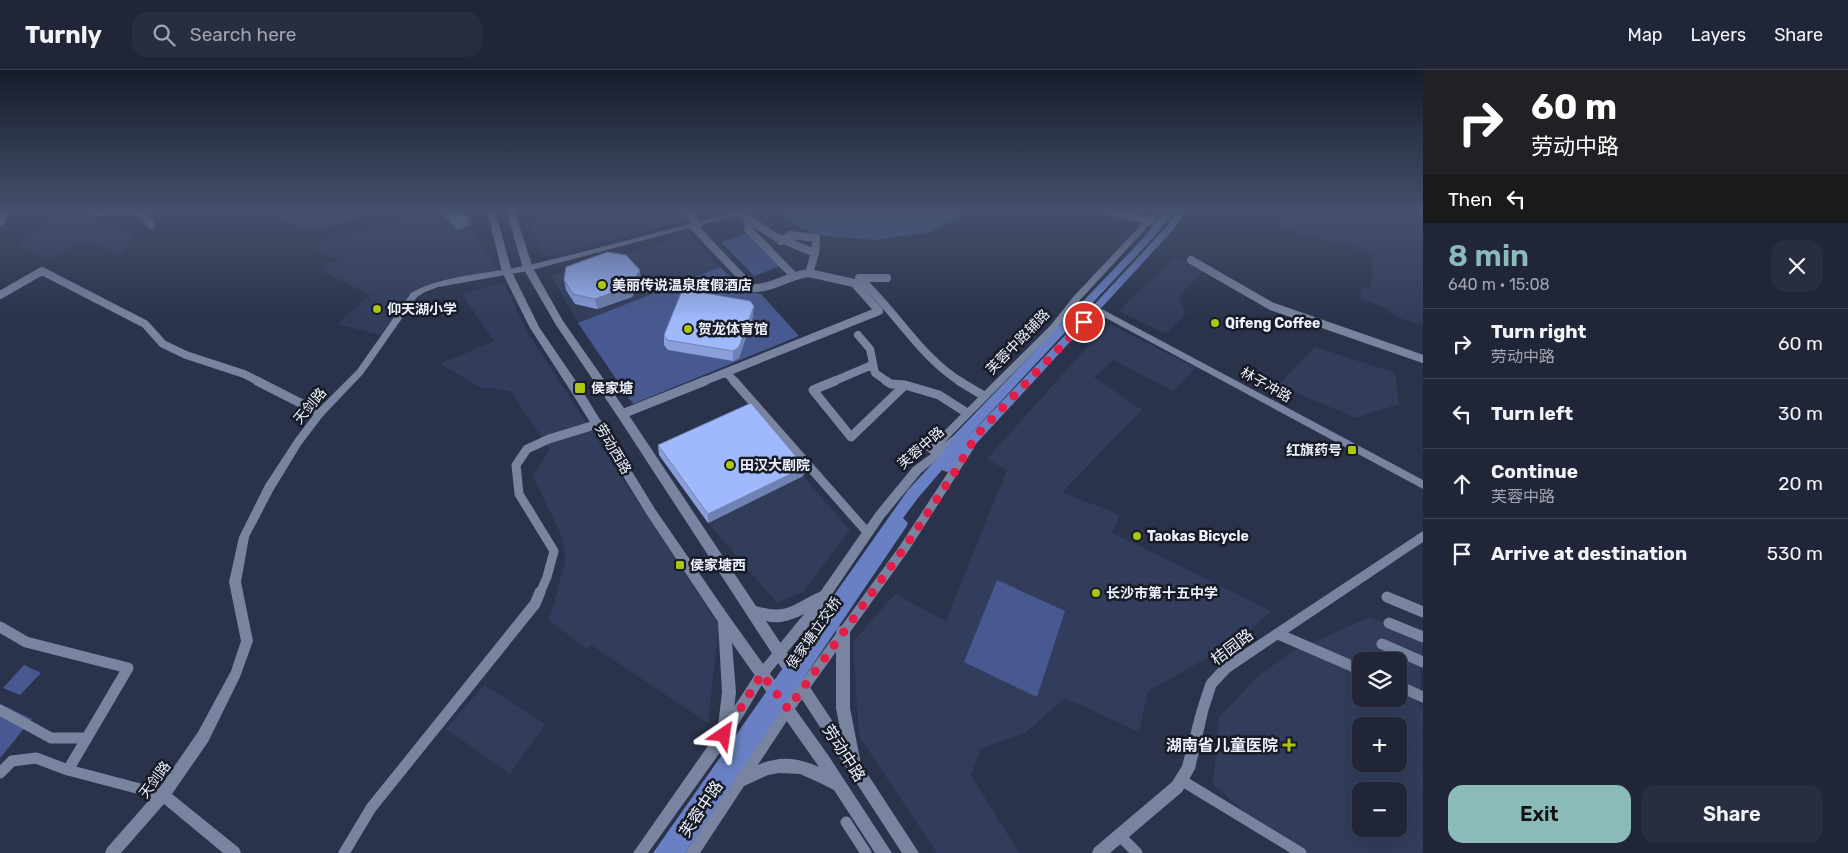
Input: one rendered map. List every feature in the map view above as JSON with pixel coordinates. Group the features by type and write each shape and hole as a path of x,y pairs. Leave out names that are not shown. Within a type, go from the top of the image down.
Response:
{"main road":[{"name":"劳动西路","path":"500,247 507,272 535,328 598,424 652,512 762,674"},
{"name":"劳动西路","path":"521,247 528,268 558,323 622,414 779,652"},
{"name":"芙蓉中路","path":"960,436 1140,247"},
{"path":"940,468 976,436 1153,247"},
{"path":"940,468 960,436"},
{"name":"侯家塘立交桥","path":"662,853 886,530 913,494 940,468"},
{"name":"侯家塘立交桥","path":"674,853 940,468"},
{"path":"752,611 772,617 799,611 822,597"},
{"path":"724,620 729,692 724,735"},
{"path":"843,631 843,708 856,771"},
{"name":"劳动中路","path":"779,652 911,853"},
{"name":"劳动中路","path":"762,674 788,709 884,853"},
{"path":"742,780 772,765 794,765 815,772 840,786"}],"street":[{"name":"天剑路","path":"112,853 163,795 203,737 236,673 247,641 235,582 244,537 268,488 298,442 320,413 360,372 414,295 422,290 437,286 528,268 614,247"},
{"path":"622,414 879,311 854,283 809,273 793,275 762,288 752,288 715,247"},
{"path":"765,247 793,275"},
{"path":"799,247 816,253"},
{"path":"809,273 816,253 816,247"},
{"name":"芙蓉中路辅路","path":"917,470 926,455 1047,334 1077,298 1126,247"},
{"path":"1191,260 1271,306 1423,359"},
{"path":"0,295 42,271 146,324 163,344 186,355 244,374 320,413"},
{"path":"887,278 859,278 875,292 943,371 984,396"},
{"name":"林子冲路","path":"1096,309 1423,485"},
{"path":"858,335 870,349 875,373 891,384 905,385 939,395 967,413"},
{"path":"872,365 813,390 851,437 905,385"},
{"path":"727,373 867,532"},
{"path":"344,853 371,808 535,604 548,577 554,551 518,494 516,465 527,449 549,439 598,424"},
{"name":"芙蓉中路","path":"640,853 724,735 762,674 813,612 867,532 917,470 960,436"},
{"path":"803,688 905,547 953,475 976,436"},
{"name":"桔园路","path":"1100,853 1177,787 1188,769 1211,684 1226,668 1423,536"},
{"path":"1387,597 1423,612"},
{"path":"1389,623 1423,637"},
{"path":"0,628 26,642 128,668 68,770"},
{"path":"1278,634 1352,666"},
{"path":"1382,644 1423,662"},
{"name":"芙蓉中路","path":"692,853 803,688"},
{"path":"1407,690 1423,697"},
{"path":"0,710 51,738 87,738"},
{"path":"0,773 12,761 36,758 68,770 163,795 234,853"},
{"path":"1181,780 1301,853"},
{"path":"846,822 866,853"},
{"path":"1120,836 1137,853"}],"shaded area":[{"path":"23,247 73,247 47,260"},
{"path":"99,247 127,247 123,255"},
{"path":"482,247 500,272 415,292 380,335 337,324 370,295 322,271 329,262 343,262 315,248"},
{"path":"539,247 585,247 543,257"},
{"path":"648,247 701,247 720,267 578,323 551,276"},
{"path":"725,247 761,247 780,266 754,276"},
{"path":"1354,247 1423,247 1423,325 1398,318 1382,306 1360,299 1362,287 1371,288 1373,256"},
{"path":"1175,257 1204,270 1179,296 1185,314 1166,334 1119,311"},
{"name":"贺龙体育馆","path":"720,267 746,291 761,294 799,336 633,404 578,323"},
{"path":"504,283 528,333 719,626 708,723 591,645 587,649 549,620 566,559 560,532 533,476 550,449 510,391 480,387 440,364 494,341 462,294"},
{"name":"长沙市第十五中学","path":"1111,325 1196,368 1173,391 1114,360 1094,377 1142,410 1062,492 1120,515 1112,533 1272,611 1232,644 1148,691 1139,732 1065,698 1025,733 980,749 971,775 1019,853 937,853 859,736 853,642 895,594 946,621 1007,470 987,459 1088,346"},
{"path":"1315,347 1395,373 1399,404 1356,418 1278,385"},
{"path":"803,476 850,530 803,592 777,603 708,523"},
{"path":"997,580 1065,611 1037,697 964,662"},
{"name":"湖南省儿童医院","path":"1370,617 1423,637 1419,704 1423,706 1423,853 1291,853 1213,784 1219,717 1259,675 1294,651"},
{"path":"24,665 41,673 20,695 3,688"},
{"path":"484,685 545,724 510,774 446,729"},
{"path":"0,704 32,719 0,758"}],"building":[{"name":"美丽传说温泉度假酒店","path":"607,252 626,255 640,270 631,286 595,299 573,294 564,280 566,267"},
{"name":"贺龙体育馆","path":"688,290 750,301 754,306 739,347 733,351 667,340 664,335 681,293"},
{"name":"田汉大剧院","path":"751,403 805,467 708,514 658,445"}],"place":[{"name":"美丽传说温泉度假酒店","path":"602,285"},
{"name":"仰天湖小学","path":"377,309"},
{"name":"Qifeng Coffee","path":"1215,323"},
{"name":"贺龙体育馆","path":"688,329"},
{"name":"侯家塘","path":"580,388"},
{"name":"红旗药号","path":"1352,450"},
{"name":"田汉大剧院","path":"730,465"},
{"name":"Taokas Bicycle","path":"1137,536"},
{"name":"侯家塘西","path":"680,565"},
{"name":"长沙市第十五中学","path":"1096,593"},
{"name":"湖南省儿童医院","path":"1289,745"}],"route":[{"path":"724,735 762,674 788,709 905,547 953,475 976,436 1084,322"}]}
